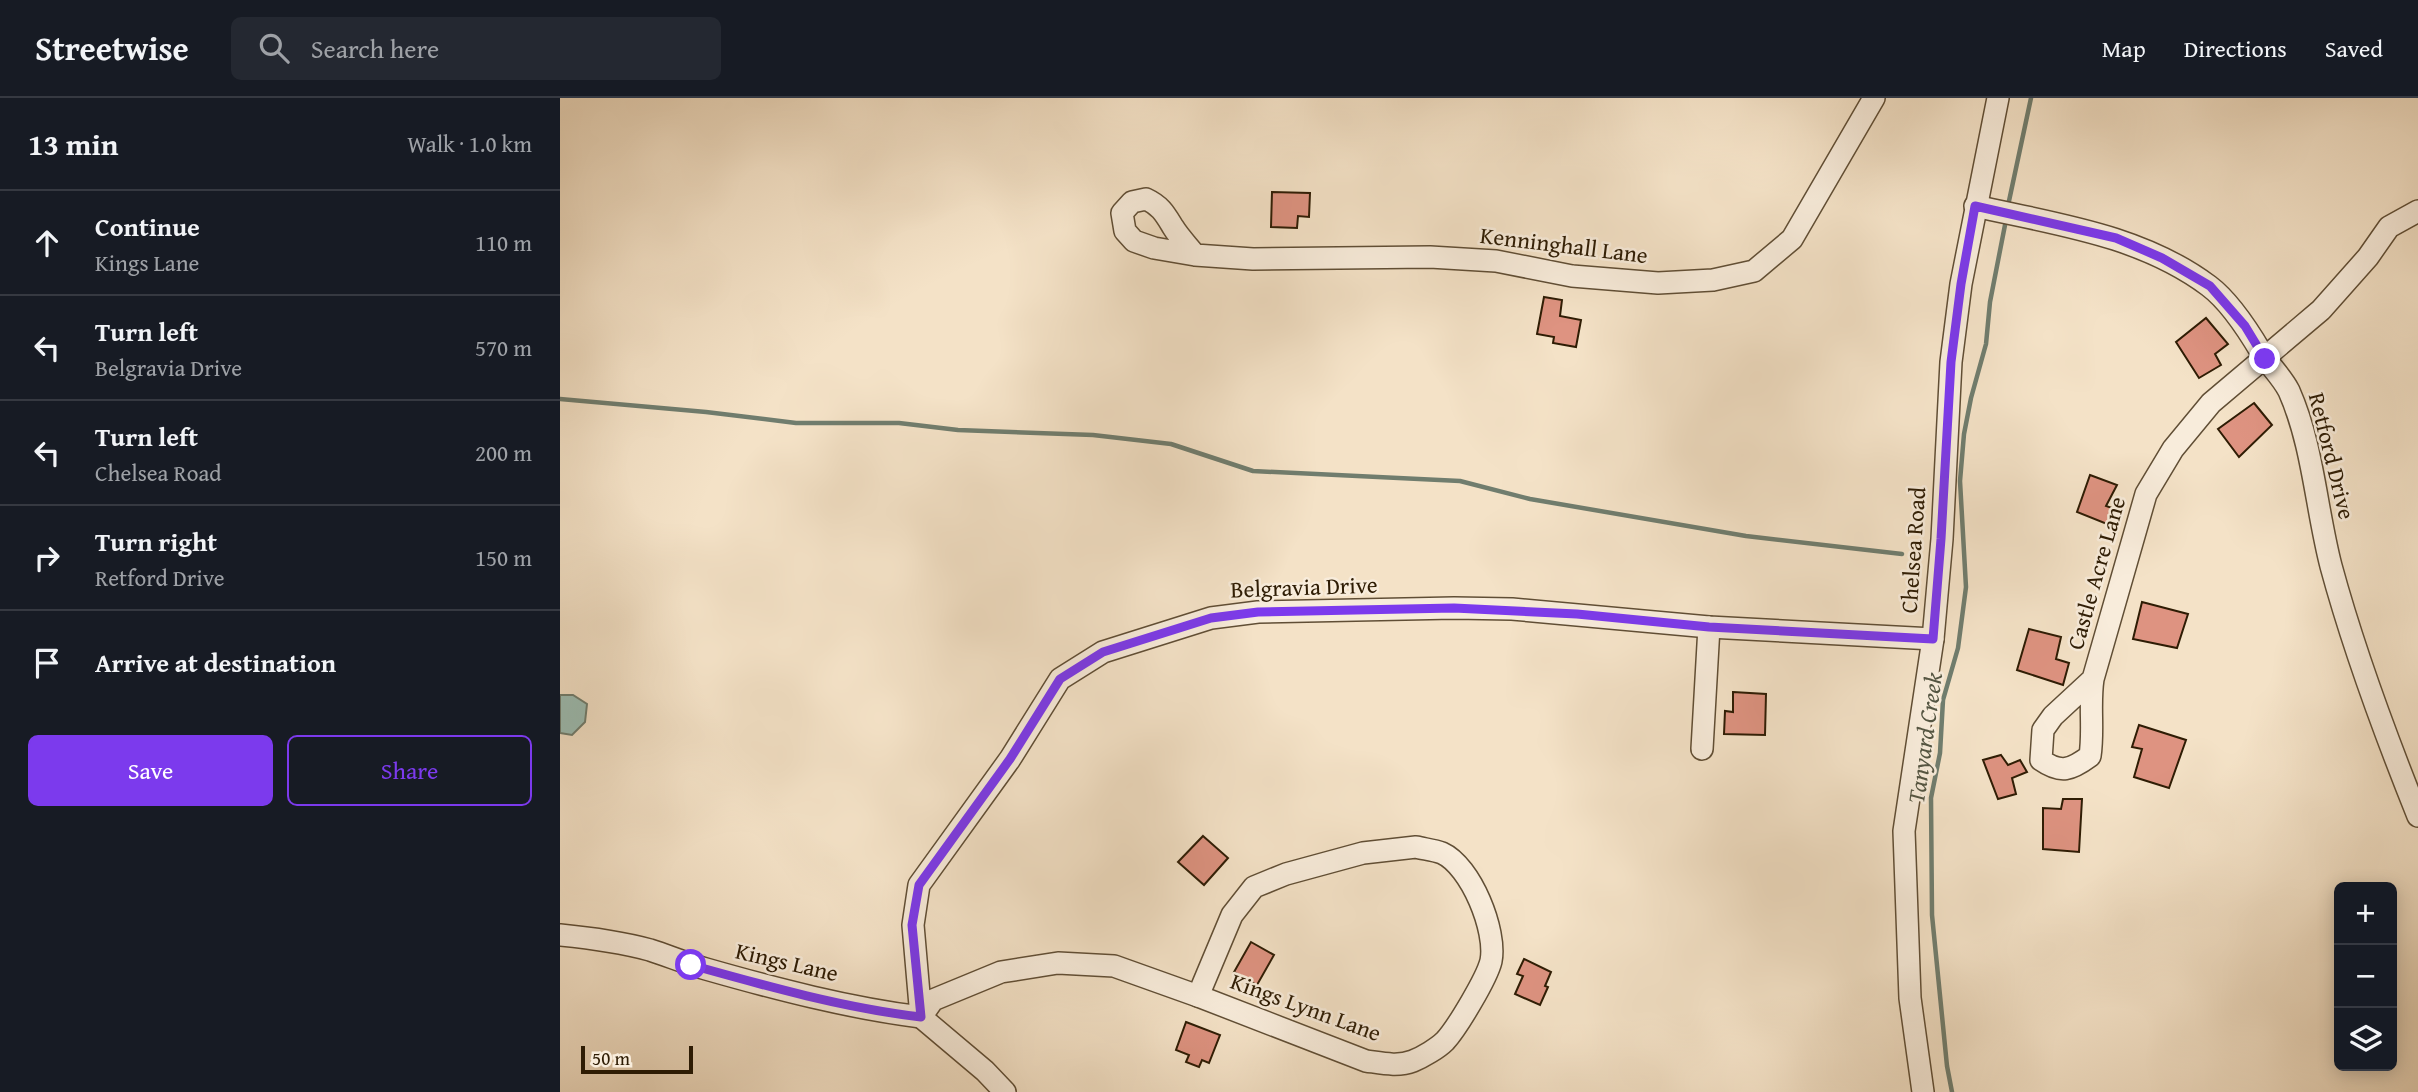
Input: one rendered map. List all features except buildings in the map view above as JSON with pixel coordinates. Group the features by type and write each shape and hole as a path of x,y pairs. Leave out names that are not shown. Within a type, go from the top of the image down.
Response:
{"street":[{"name":"Kenninghall Lane","path":"1195,255 1253,259 1430,257 1496,261 1573,276 1658,284 1713,280 1754,271 1792,239 1874,98"},
{"name":"Chelsea Road","path":"1923,1092 1910,998 1904,831 1933,639 1951,362 1961,284 1998,98"},
{"name":"Retford Drive","path":"1975,206 2116,238 2162,258 2210,286 2245,326 2288,389 2302,431 2331,565 2379,718 2418,816"},
{"name":"Castle Acre Lane","path":"2093,679 2146,494 2173,449 2211,403 2321,310 2368,257 2389,227 2418,211"},
{"name":"Belgravia Drive","path":"921,1017 912,925 919,885 1010,759 1060,679 1103,652 1211,618 1258,612 1454,608 1512,609 1709,627 1933,639"},
{"path":"1702,749 1709,627"},
{"name":"Kings Lynn Lane","path":"921,1017 933,1000 1001,972 1058,963 1114,966 1366,1061 1392,1065 1413,1061 1445,1041 1466,1010 1490,962 1491,936 1464,871 1443,854 1416,847 1363,853 1286,874 1254,887 1232,915 1198,996"},
{"name":"Kings Lane","path":"560,935 606,939 747,981 887,1013 921,1017"},
{"path":"921,1017 985,1071 1005,1092"}],"water":[{"path":"560,695 573,695 587,704 585,722 572,735 560,733"}],"waterway":[{"name":"Tanyard Creek","path":"2009,201 2031,98"},
{"name":"Tanyard Creek","path":"1952,1092 1932,915 1931,798 1940,753 1943,700 1958,648 1966,587 1960,481 1964,434 1986,344 1990,302 2005,225"},
{"path":"560,399 796,423 899,423 958,430 1093,435 1171,444 1253,471 1460,481 1530,499 1746,536 1902,554"}],"route":[{"path":"691,965 747,981 887,1013 921,1017 912,925 919,885 1010,759 1060,679 1103,652 1211,618 1258,612 1512,609 1709,627 1933,639 1951,362 1975,206 2116,238 2162,258 2210,286 2245,326 2265,359"}]}
